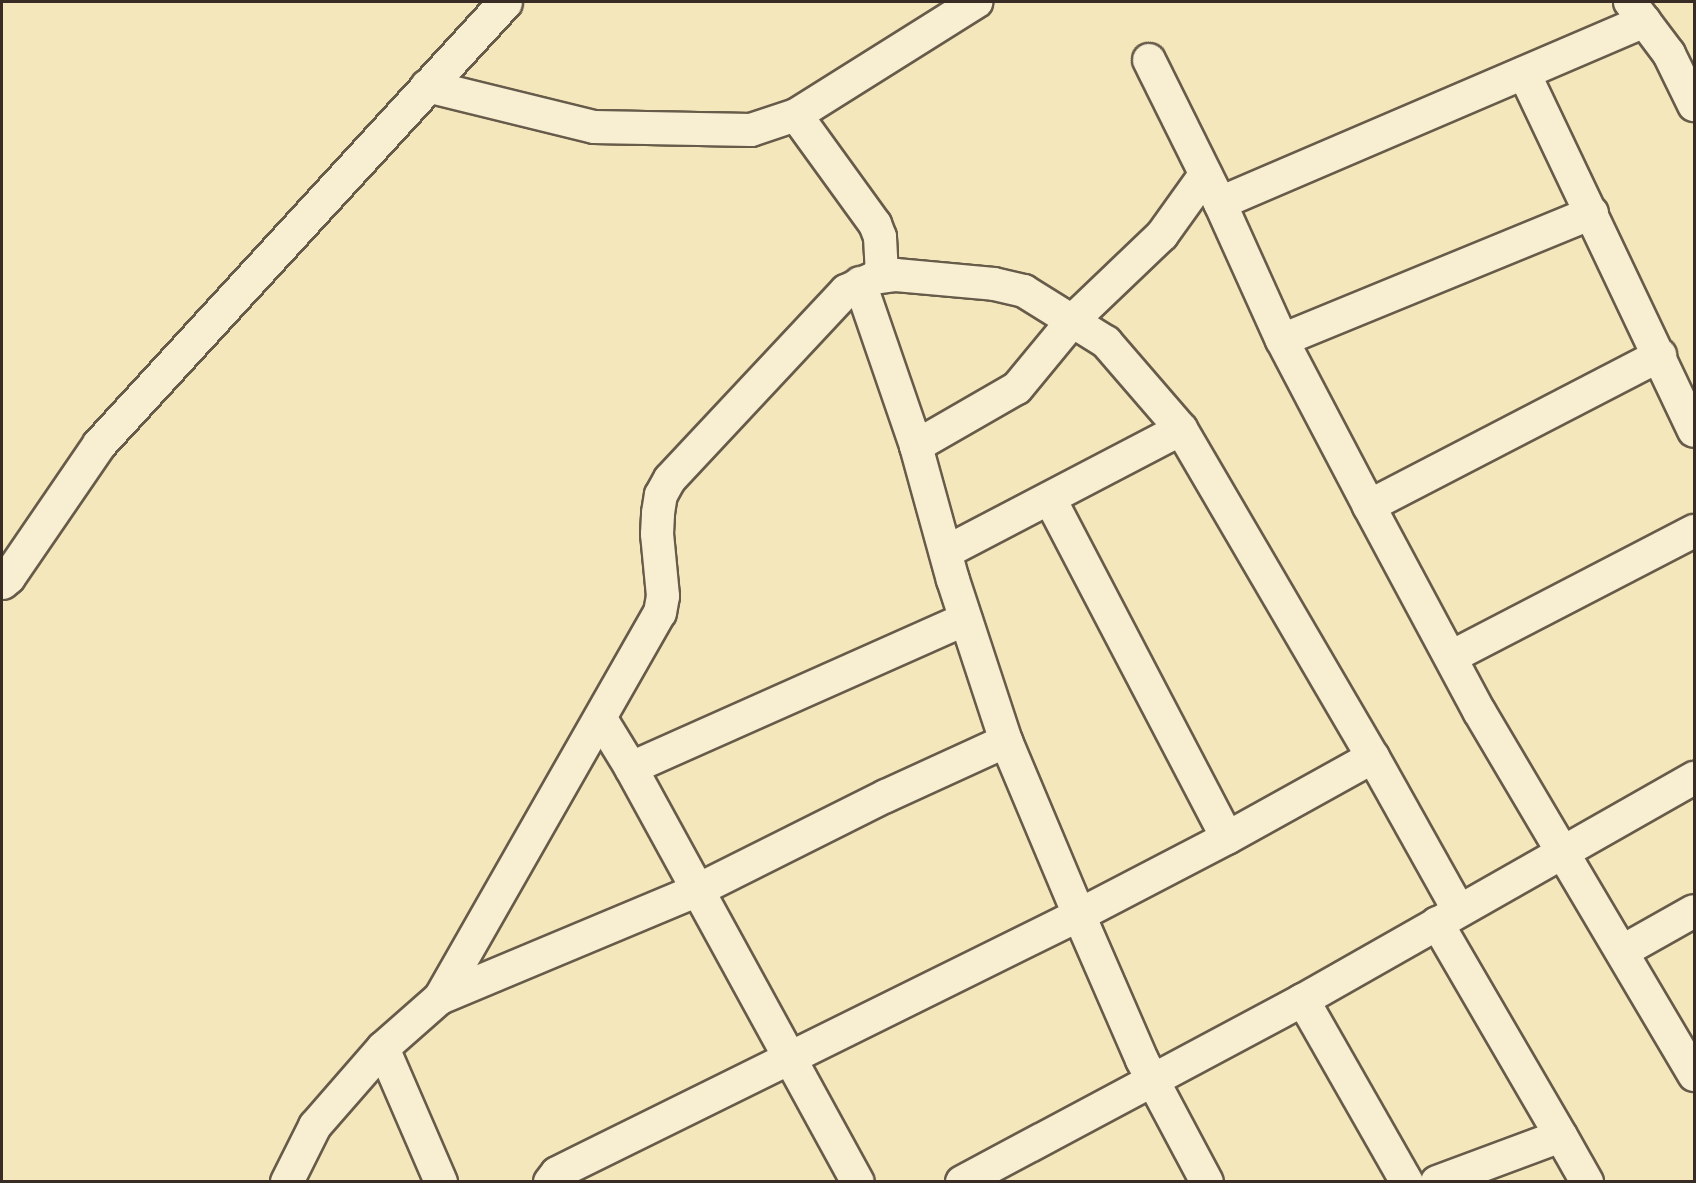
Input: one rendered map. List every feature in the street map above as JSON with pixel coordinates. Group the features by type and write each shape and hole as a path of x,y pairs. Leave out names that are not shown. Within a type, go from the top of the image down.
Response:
{"main road":[{"path":"4,578 99,444 505,2"}],"street":[{"path":"427,86 594,127 751,130 796,116 976,2"},
{"path":"1220,203 1524,73 1637,11 1682,56 1695,105"},
{"path":"1149,60 1220,203 1282,340 1369,506 1451,657 1695,1075"},
{"path":"1524,73 1695,431"},
{"path":"796,116 875,224 880,237 871,280 965,619 1006,741 1152,1080 1207,1182"},
{"path":"916,446 1017,388 1073,320 1162,235 1205,176"},
{"path":"1282,340 1592,213"},
{"path":"440,998 660,613 663,596 657,534 658,513 661,495 670,479 846,291 871,280 896,274 1009,287 1024,291 1106,342 1181,429 1373,757 1448,917 1587,1182"},
{"path":"1369,506 1660,355"},
{"path":"946,552 1181,429"},
{"path":"1050,499 1227,838"},
{"path":"1451,657 1695,531"},
{"path":"631,768 965,619"},
{"path":"601,718 631,768 858,1182"},
{"path":"286,1182 315,1126 383,1048 440,998 698,890 886,796 1006,741"},
{"path":"550,1182 557,1173 1079,915 1227,838 1373,757"},
{"path":"962,1182 1303,1000 1695,778"},
{"path":"1623,951 1695,911"},
{"path":"1303,1000 1407,1182"},
{"path":"383,1048 441,1182"},
{"path":"1437,1182 1561,1136"}]}
